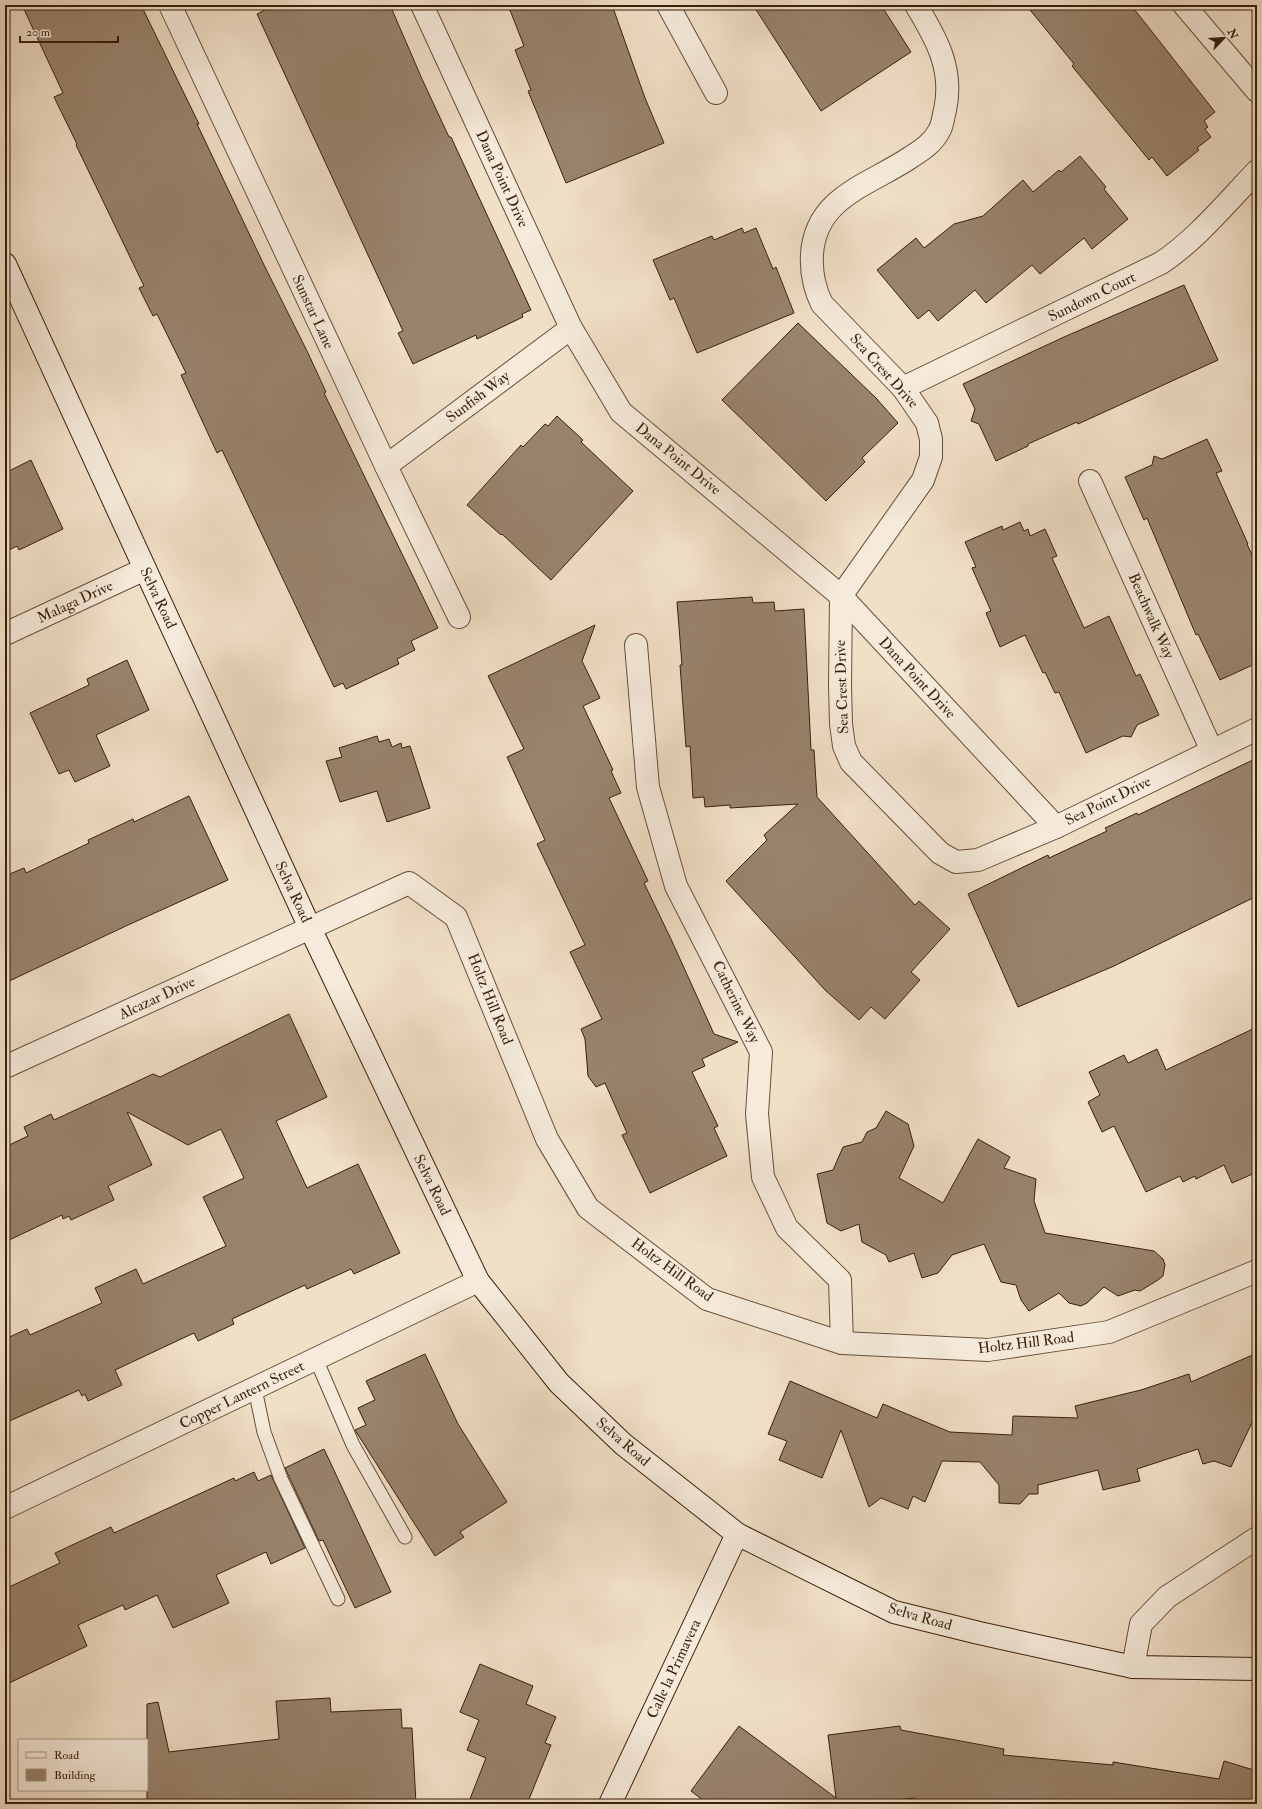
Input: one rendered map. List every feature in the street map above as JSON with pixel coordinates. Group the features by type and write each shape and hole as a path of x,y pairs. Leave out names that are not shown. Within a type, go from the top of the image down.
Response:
{"street":[{"name":"Sunstar Lane","path":"170,5 386,466 459,617"},
{"name":"Dana Point Drive","path":"422,5 571,328 621,412 841,596 1056,827"},
{"path":"668,5 716,93"},
{"name":"Sea Crest Drive","path":"916,5 940,47 947,86 946,104 940,130 926,148 894,169 833,204 817,230 813,241 812,257 815,288 822,304 903,388 927,423 931,439 931,457 923,480 841,596 840,684 841,724 844,746 846,754 851,762 935,849 956,862"},
{"path":"1184,5 1257,91"},
{"name":"Sundown Court","path":"903,388 1171,257 1257,171"},
{"name":"Selva Road","path":"5,264 310,928 478,1281 559,1383 623,1444 737,1534 894,1612 979,1633 1133,1667 1257,1669"},
{"name":"Sunfish Way","path":"386,466 571,328"},
{"name":"Beachwalk Way","path":"1090,481 1212,751"},
{"name":"Malaga Drive","path":"5,634 145,569"},
{"name":"Catherine Way","path":"636,645 648,787 676,886 761,1052 757,1114 763,1177 787,1228 840,1280 842,1343"},
{"name":"Sea Point Drive","path":"956,862 978,860 1056,827 1257,729"},
{"name":"Holtz Hill Road","path":"310,928 409,883 456,917 547,1138 588,1208 707,1299 842,1343 988,1350 1109,1332 1257,1270"},
{"name":"Alcazar Drive","path":"5,1067 310,928"},
{"name":"Copper Lantern Street","path":"5,1508 478,1281"},
{"name":"Calle la Primavera","path":"610,1804 737,1534"},
{"path":"1133,1667 1141,1624 1168,1597 1257,1538"}],"lane":[{"path":"316,1359 353,1445 404,1537"},
{"path":"255,1389 264,1432 281,1479 338,1599"}],"building":[{"path":"22,5 141,5 199,124 197,124 264,265 308,353 326,392 324,393 438,628 411,641 415,650 397,659 399,664 346,689 343,683 334,687 222,450 217,453 181,375 186,373 157,314 153,316 139,288 144,286 54,97 63,93"},
{"path":"275,5 390,5 422,79 449,137 451,137 531,310 522,314 523,317 477,339 476,335 413,364 398,333 403,331 257,14"},
{"path":"508,5 612,5 645,98 664,143 566,183 528,91 531,90 515,50 524,46"},
{"path":"753,5 881,5 911,52 821,111"},
{"path":"1026,5 1131,5 1215,112 1204,121 1208,127 1205,129 1211,137 1197,148 1199,150 1167,176 1152,157 1149,160 1072,66 1074,64"},
{"path":"1080,156 1106,187 1104,189 1128,219 1092,249 1084,238 1040,274 1032,265 986,303 975,290 938,321 929,310 918,319 877,270 916,238 924,248 954,224 983,216 1023,180 1033,192 1059,170 1061,172"},
{"path":"742,228 744,233 756,228 773,269 776,267 794,313 697,353 674,298 670,300 653,260 712,236 714,240"},
{"path":"1184,285 1218,360 1078,424 1077,422 1028,444 1028,446 996,461 979,424 971,421 975,409 963,384 1064,337"},
{"path":"798,323 876,398 898,423 862,458 865,462 826,501 722,400"},
{"path":"557,416 583,440 581,442 633,491 551,580 502,534 501,535 467,505 521,445 523,447 545,424 548,426"},
{"path":"1207,439 1222,471 1216,473 1257,566 1257,663 1220,680 1198,634 1196,635 1147,518 1144,520 1125,477 1152,465 1154,456 1162,459"},
{"path":"31,460 63,529 19,550 17,546 5,552 5,473"},
{"path":"1020,522 1024,531 1028,529 1030,536 1045,529 1057,556 1052,558 1084,628 1109,616 1136,676 1140,674 1159,715 1137,725 1131,737 1123,736 1086,753 1059,692 1055,693 1045,672 1043,673 1025,635 1000,647 986,613 991,611 972,568 976,567 965,542 1002,526 1003,530"},
{"path":"752,597 753,603 774,602 775,611 804,609 811,750 814,750 817,797 915,905 919,901 950,929 911,972 920,980 885,1019 871,1007 859,1020 825,990 726,881 767,840 764,835 798,804 730,808 730,805 705,807 704,797 693,798 690,746 686,747 677,602"},
{"path":"595,625 582,661 600,698 583,706 613,770 611,771 621,793 609,798 648,881 644,883 714,1034 738,1042 702,1059 705,1066 692,1072 718,1126 714,1128 727,1156 650,1193 622,1135 627,1133 605,1083 596,1087 588,1076 585,1039 581,1029 602,1019 570,952 585,945 537,844 545,840 507,757 524,749 488,676"},
{"path":"127,660 149,710 96,735 110,766 75,782 69,770 59,774 30,713 89,685 87,679"},
{"path":"377,736 379,742 389,739 392,747 401,743 402,748 410,746 430,808 387,822 377,791 340,802 326,761 342,757 339,748"},
{"path":"1257,758 1257,896 1114,966 1018,1007 968,894 1048,855 1049,858 1107,831 1105,828 1137,813 1138,815"},
{"path":"189,796 228,880 5,983 5,876 24,868 26,873 89,843 88,840 133,819 134,822"},
{"path":"289,1014 327,1097 276,1121 307,1188 358,1164 400,1253 354,1274 351,1269 307,1289 305,1285 232,1319 234,1324 198,1341 194,1333 115,1370 122,1385 88,1401 85,1394 82,1396 79,1390 5,1423 5,1339 27,1329 30,1335 102,1303 95,1288 136,1269 143,1284 226,1246 203,1197 244,1178 221,1129 188,1145 127,1112 152,1165 108,1186 114,1200 71,1220 69,1216 63,1219 62,1215 5,1242 5,1147 28,1136 24,1127 51,1114 54,1120 153,1074 160,1077"},
{"path":"1257,1027 1257,1172 1232,1183 1224,1165 1196,1179 1195,1176 1183,1182 1180,1176 1146,1192 1114,1126 1102,1132 1088,1102 1100,1095 1089,1072 1124,1055 1128,1063 1157,1049 1166,1070"},
{"path":"886,1111 908,1124 914,1146 899,1178 943,1203 978,1139 1010,1157 1004,1168 1036,1179 1034,1201 1045,1233 1154,1251 1163,1259 1165,1265 1163,1276 1140,1291 1135,1290 1118,1296 1104,1287 1087,1303 1081,1306 1069,1303 1059,1293 1029,1311 1021,1300 1016,1285 1001,1282 984,1244 952,1255 938,1273 922,1278 914,1253 889,1262 886,1255 862,1242 859,1224 841,1231 827,1223 817,1174 833,1170 843,1147 862,1142 867,1132 876,1128"},
{"path":"1257,1353 1257,1412 1231,1467 1214,1461 1203,1464 1198,1449 1137,1469 1140,1481 1103,1490 1098,1470 1038,1485 1038,1494 1029,1494 1020,1504 999,1503 999,1485 980,1462 942,1461 925,1502 913,1496 908,1509 881,1498 869,1507 841,1430 822,1478 779,1460 787,1441 768,1434 790,1381 877,1418 883,1404 950,1432 1012,1435 1013,1416 1078,1418 1075,1406 1141,1390 1189,1374 1191,1382"},
{"path":"425,1354 458,1424 507,1502 460,1532 464,1537 435,1556 355,1430 366,1425 358,1408 375,1400 366,1381"},
{"path":"324,1449 391,1592 355,1608 323,1540 319,1541 285,1468"},
{"path":"254,1472 258,1481 271,1475 305,1548 271,1564 266,1552 216,1575 229,1603 173,1628 157,1595 125,1610 123,1605 78,1625 87,1646 5,1685 5,1589 60,1563 55,1553 111,1527 114,1533 234,1478 235,1481"},
{"path":"480,1664 533,1686 526,1704 556,1717 545,1743 551,1745 527,1804 468,1804 486,1758 467,1750 479,1720 460,1712"},
{"path":"330,1698 331,1712 401,1709 402,1728 412,1728 416,1804 147,1804 147,1704 158,1702 169,1752 279,1739 276,1701"},
{"path":"739,1726 836,1798 828,1735 900,1726 901,1730 1004,1749 1003,1755 1113,1765 1113,1762 1219,1779 1224,1761 1257,1771 1257,1804 914,1804 915,1798 861,1804 708,1804 691,1791"}]}
